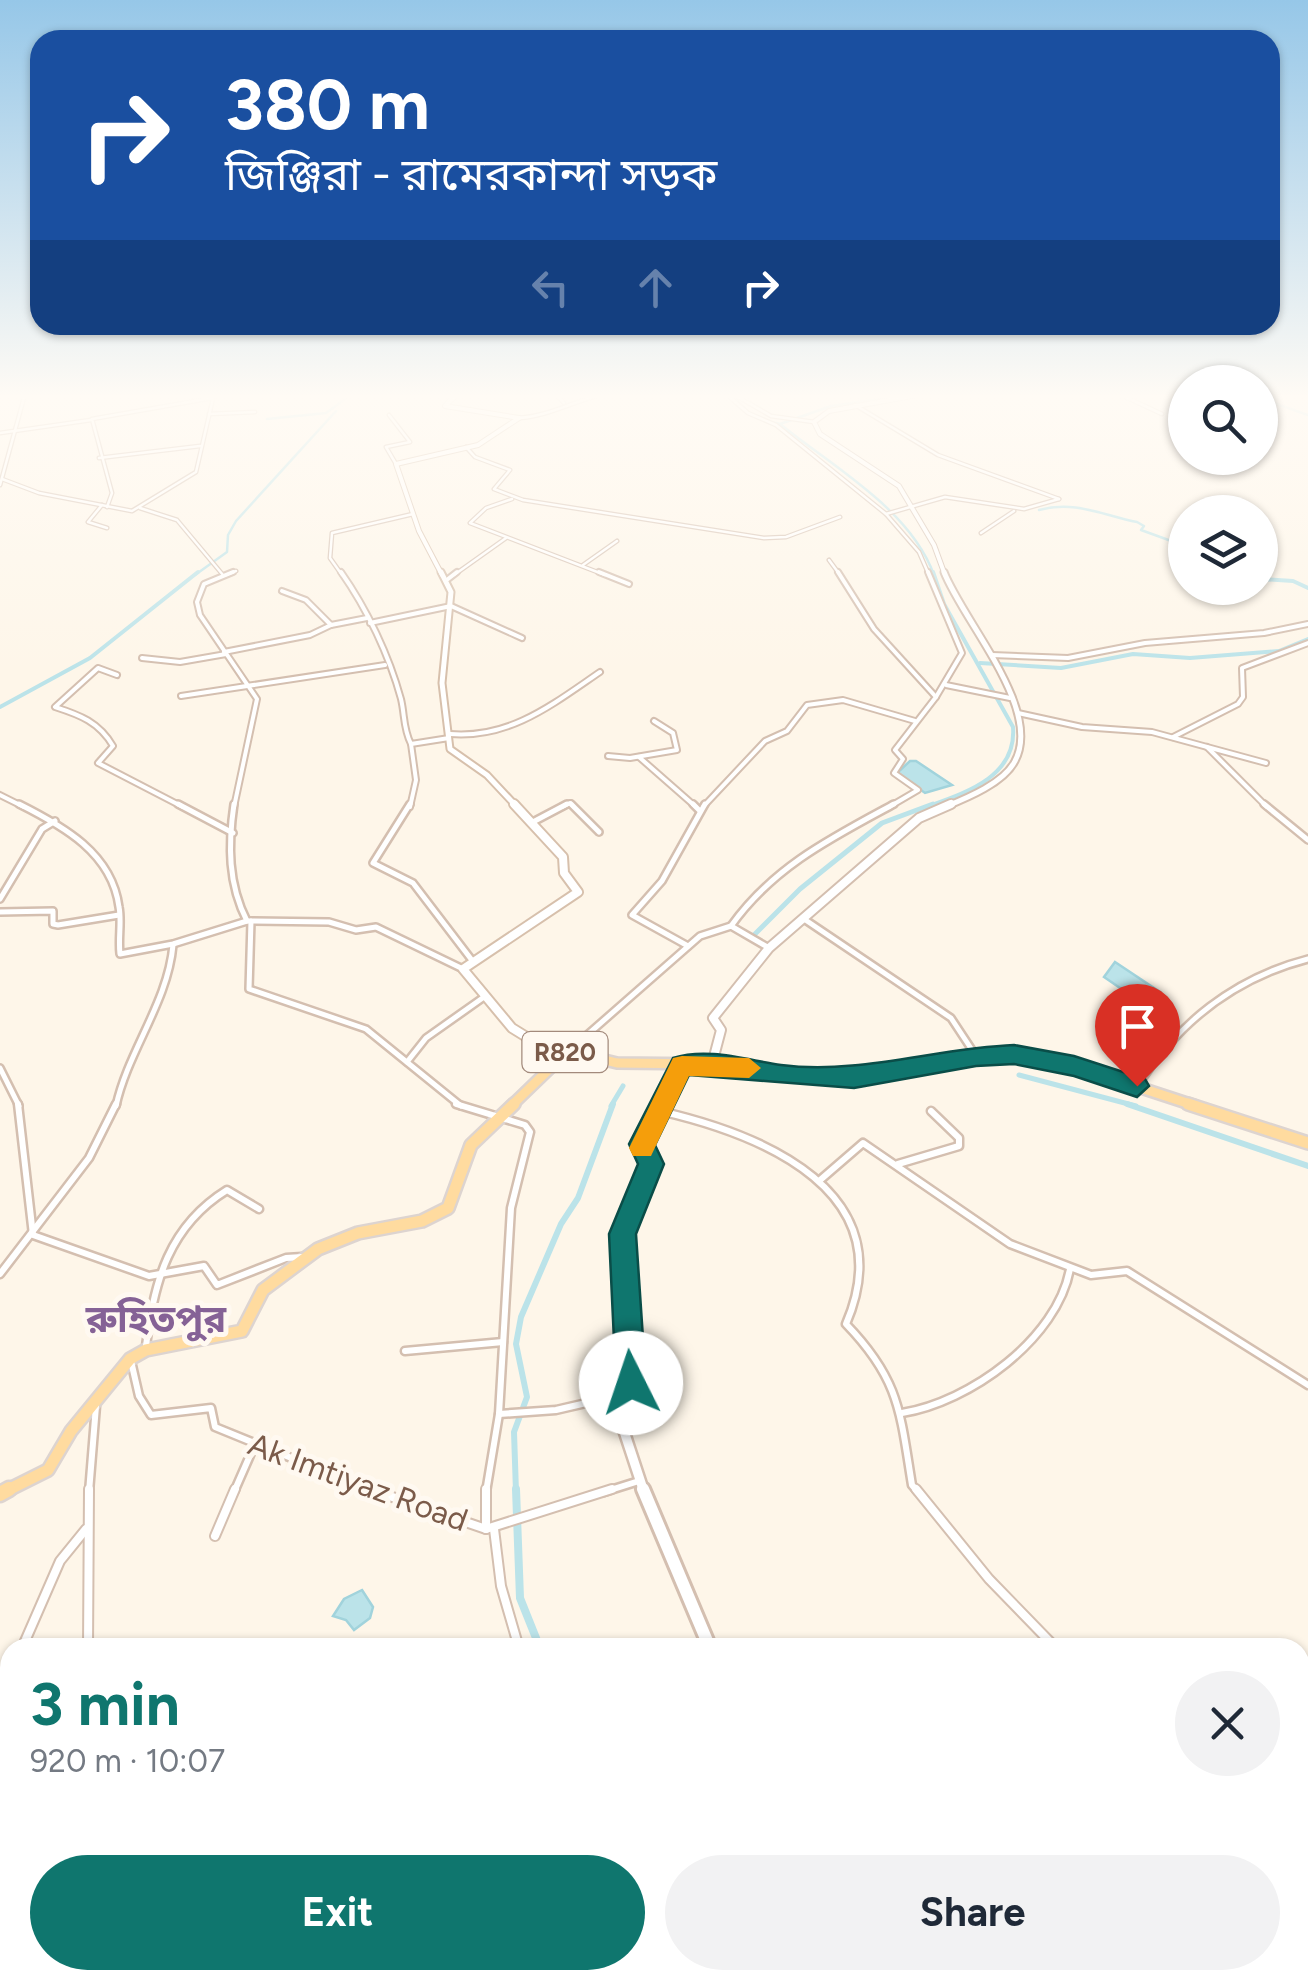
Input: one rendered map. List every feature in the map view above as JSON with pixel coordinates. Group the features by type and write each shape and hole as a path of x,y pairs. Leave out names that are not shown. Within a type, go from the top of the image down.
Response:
{"main road":[{"name":"R820","path":"0,1494 48,1470 97,1396 130,1358 146,1350 242,1330 263,1290 305,1257 358,1233 439,1215 453,1199 471,1145 563,1054 617,1063 712,1064 786,1076 854,1078 976,1056 1040,1058 1308,1143"}],"street":[{"path":"17,487 124,512 140,508 174,487"},
{"path":"107,528 88,522 112,493 110,487"},
{"path":"403,487 412,514 448,580 450,606 442,684 450,749 487,775 531,823 566,862 564,873 577,888 577,896 472,959 463,969"},
{"path":"494,487 515,498 764,538 786,538 840,517"},
{"path":"731,926 740,910 805,850 918,790 894,770 903,759 895,750 946,685 962,653 919,552 887,514 853,487"},
{"path":"712,1064 721,1030 713,1018 770,948 918,818 966,798 1004,774 1014,762 1021,742 1018,712 994,659 953,595 926,530 898,487"},
{"path":"981,533 1014,511 1059,498 1027,487"},
{"path":"887,514 906,504 961,496 1014,511"},
{"path":"515,498 486,508 470,522 630,584"},
{"path":"140,508 178,520 196,546 223,573"},
{"path":"412,514 332,533 330,558 363,603 402,702 402,726 411,744 418,776 408,817 373,861 413,883 472,959"},
{"path":"448,580 507,537"},
{"path":"584,565 617,541"},
{"path":"829,560 858,598 874,629 936,698"},
{"path":"236,571 223,573 204,584 197,602 200,615 252,686 256,699 241,765 230,890 249,921 249,989 366,1029 464,1108 525,1126 530,1132 511,1208 499,1414 486,1480 501,1586 516,1638"},
{"path":"282,591 306,600 331,624"},
{"path":"142,658 180,662 310,635 331,624 450,606 522,638"},
{"path":"994,659 1068,658 1156,641 1264,633 1308,624"},
{"path":"1173,737 1238,704 1243,697 1242,668 1308,642"},
{"path":"181,696 385,665"},
{"path":"117,674 96,669 56,706 92,717 105,733 113,746 98,764 233,833"},
{"path":"411,744 449,736 494,737 600,672"},
{"path":"946,685 987,697 1010,698"},
{"path":"688,946 632,915 662,882 700,810 762,744 786,731 815,701 843,700 917,721"},
{"path":"1018,712 1082,727 1173,737 1266,763"},
{"path":"608,756 639,757 678,750 672,732 654,721"},
{"path":"1204,745 1244,788 1308,840"},
{"path":"639,757 700,810"},
{"path":"0,794 56,821 101,857 120,904 119,953 173,944 249,921 328,922 356,930 370,925 463,969 525,1039 563,1054 688,946 716,929 731,926 770,948"},
{"path":"531,823 570,804 599,832"},
{"path":"0,899 42,829 56,821"},
{"path":"0,912 53,911 53,924 58,925 119,916"},
{"path":"804,918 951,1018 960,1038 976,1056"},
{"path":"0,1274 33,1236 89,1158 116,1106 121,1082 171,967 173,944"},
{"path":"1137,1086 1163,1046 1188,1029 1215,998 1277,967 1308,959"},
{"path":"406,1063 426,1038 484,997"},
{"path":"682,1066 642,1144 651,1164 622,1234 631,1383 620,1419 639,1481 706,1638"},
{"path":"0,1068 19,1106 33,1236"},
{"path":"658,1111 726,1131 775,1153 818,1181 844,1208 862,1255 862,1276 846,1324 877,1361 902,1413 906,1468 918,1494 988,1579 1046,1638"},
{"path":"898,1164 960,1146 959,1138 932,1111"},
{"path":"818,1181 860,1143 898,1164 972,1222 1070,1269 1091,1275 1127,1272 1137,1276 1308,1385"},
{"path":"146,1350 160,1264 179,1230 227,1190 258,1209"},
{"path":"33,1236 158,1276 204,1266 217,1285 286,1258 305,1257"},
{"path":"902,1413 915,1413 958,1396 1039,1331 1065,1296 1070,1269"},
{"path":"405,1351 503,1342"},
{"name":"Ak Imtiyaz Road","path":"130,1358 148,1412 181,1414 212,1408 215,1428 380,1494 493,1528 639,1481"},
{"path":"499,1414 528,1414 625,1394"},
{"path":"88,1638 86,1529 97,1396"},
{"path":"215,1536 256,1444"},
{"path":"26,1638 60,1561 86,1529"}],"water":[{"path":"910,761 952,785 925,793 897,773"},
{"path":"1115,962 1160,992 1142,1003 1104,977"},
{"path":"362,1590 373,1607 370,1618 354,1630 346,1620 333,1616 344,1599"}],"waterway":[{"path":"195,575 227,552 228,535 236,521 267,487"},
{"path":"863,487 907,530 934,575"},
{"path":"1039,510 1065,507 1100,512 1137,522 1144,526 1141,530 1168,540"},
{"path":"0,707 90,658 198,572"},
{"path":"926,807 972,789 998,771 1007,759 1013,727 944,604 933,572"},
{"path":"1278,580 1308,588"},
{"path":"980,663 1061,668 1133,654 1190,658 1279,651 1308,639"},
{"path":"752,937 800,889 882,823 933,804"},
{"path":"1019,1075 1136,1106"},
{"path":"611,1106 623,1086"},
{"path":"516,1492 514,1432 527,1397 516,1344 521,1317 561,1224 578,1198 613,1104"},
{"path":"1127,1104 1308,1166"},
{"path":"516,1489 520,1598 536,1638"}],"slow traffic":[{"path":"642,1148 682,1066 749,1068"}],"district":[{"name":"রুহিতপুর","path":"156,1319"}],"route":[{"path":"631,1383 622,1234 651,1164 644,1156 642,1144 682,1066 712,1064 786,1076 854,1078 994,1054 1040,1058 1137,1086"}]}
